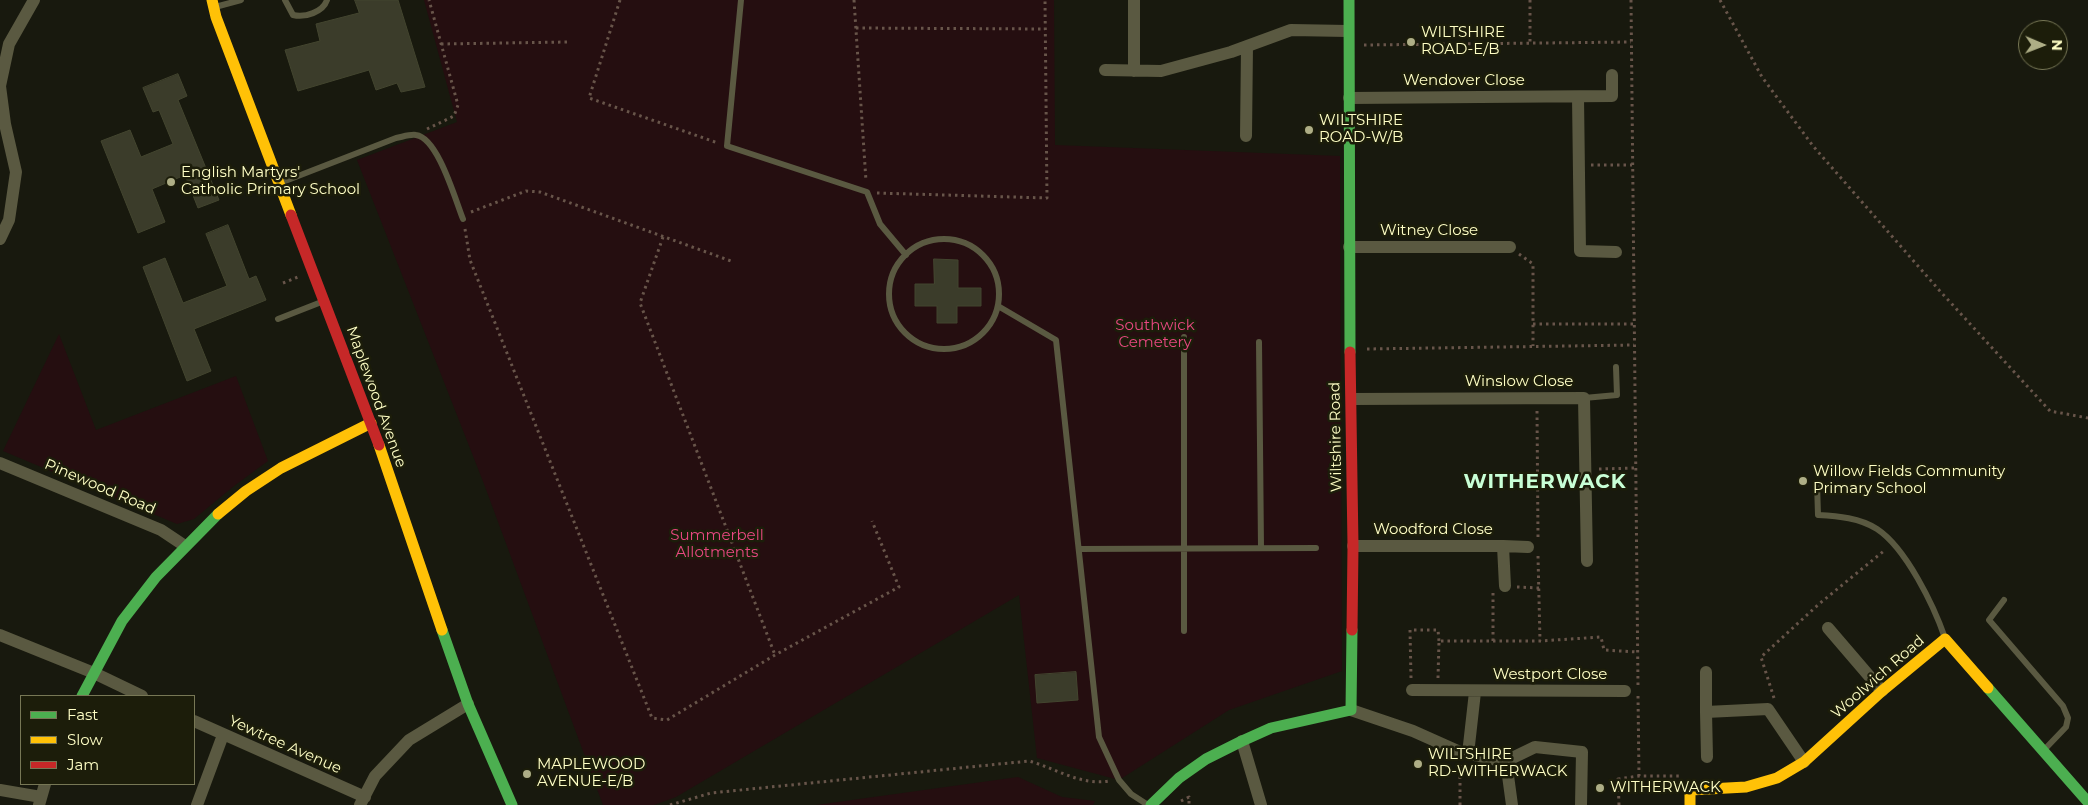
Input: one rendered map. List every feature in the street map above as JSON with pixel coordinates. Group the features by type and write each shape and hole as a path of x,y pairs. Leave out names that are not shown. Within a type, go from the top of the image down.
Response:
{"street":[{"path":"0,239 16,172 5,124 0,86 9,44 34,0"},
{"path":"1134,0 1134,70"},
{"name":"Wiltshire Road","path":"1349,0 1349,248 1353,546 1351,710"},
{"name":"Maplewood Avenue","path":"213,3 370,423 468,704 512,805"},
{"path":"1105,70 1161,71 1247,46 1291,30 1348,31"},
{"path":"1246,136 1247,46"},
{"name":"Wendover Close","path":"1349,98 1612,96 1612,76"},
{"path":"1578,97 1580,252 1616,252"},
{"name":"Witney Close","path":"1349,248 1510,247"},
{"name":"Winslow Close","path":"1352,399 1584,398 1587,561"},
{"path":"83,695 122,621 156,577 214,517 281,468 370,423"},
{"name":"Pinewood Road","path":"0,463 160,530 185,546"},
{"name":"Woodford Close","path":"1353,546 1503,546 1505,586"},
{"path":"1503,546 1535,547"},
{"path":"1828,628 1882,690"},
{"path":"0,635 94,673 140,695"},
{"name":"Woolwich Road","path":"1693,790 1746,787 1776,778 1804,762 1882,690 1945,639 2086,800"},
{"path":"1706,672 1707,757"},
{"name":"Westport Close","path":"1412,690 1625,692"},
{"name":"Westport Close","path":"1464,753 1476,692"},
{"path":"362,801 375,776 409,740 468,704"},
{"path":"1706,712 1768,709 1804,762"},
{"path":"1150,805 1179,778 1206,759 1242,741 1271,728 1351,710 1413,731 1464,753 1496,760 1506,761 1535,747 1582,752 1581,805"},
{"name":"Yewtree Avenue","path":"195,721 362,801"},
{"path":"197,805 223,735"},
{"path":"1242,741 1261,805"},
{"path":"1506,761 1512,805"},
{"path":"0,790 40,801 45,785"},
{"path":"1690,805 1693,790"},
{"path":"2074,805 2086,800"}],"lane":[{"path":"213,3 241,0"},
{"path":"285,0 293,15 298,17 318,11 327,0"},
{"path":"741,0 727,146 867,192 880,224 906,255"},
{"path":"279,183 396,138 416,135 428,141 436,153 462,217"},
{"path":"937,240 954,240 970,246 984,257 994,272 998,288 998,306 991,323 978,337 962,346 944,349 926,346 910,337 903,330 897,323 890,306 889,288 895,270 906,255 920,245 937,240"},
{"path":"278,319 324,301"},
{"path":"998,306 1056,340 1099,737 1119,780 1131,794 1150,805"},
{"path":"1184,338 1184,631"},
{"path":"1259,342 1261,548"},
{"path":"1584,398 1617,395 1616,366"},
{"path":"1817,483 1818,515 1839,516 1865,523 1888,537 1928,595 1945,639"},
{"path":"1079,549 1316,548"},
{"path":"2004,600 1989,620 2063,706 2068,718 2066,727 2044,751"}],"path":[{"path":"416,135 454,116 458,105 429,0"},
{"path":"620,0 589,98 727,146"},
{"path":"854,0 867,192 1047,198 1045,0"},
{"path":"1530,0 1530,43"},
{"path":"1631,0 1639,776"},
{"path":"1720,0 1762,77 1813,146 1939,290 2050,410 2088,418"},
{"path":"856,28 1045,29"},
{"path":"442,44 567,42"},
{"path":"1348,45 1631,42"},
{"path":"1579,166 1632,165"},
{"path":"731,261 540,192 526,191 462,217 470,260 652,718 667,720 775,655 899,586 872,521"},
{"path":"663,237 640,303 775,655"},
{"path":"1510,247 1533,264 1534,346"},
{"path":"1533,324 1634,324"},
{"path":"1351,349 1634,345"},
{"path":"1537,398 1535,547 1539,588 1540,641"},
{"path":"1585,469 1636,468"},
{"path":"1768,709 1775,700 1761,657 1819,604 1893,544"},
{"path":"1493,641 1492,593 1505,586 1539,588"},
{"path":"1412,690 1410,630 1438,630 1438,691"},
{"path":"1439,641 1540,641 1601,637 1604,650 1637,652"},
{"path":"1460,805 1464,753"},
{"path":"670,805 711,793 1029,761 1050,767 1076,779 1101,783 1119,780"},
{"path":"1619,805 1618,779 1639,776 1695,776 1693,790"}],"green space":[{"path":"424,0 1054,0 1055,145 1340,156 1342,671 1229,710 1119,780 1037,758 1019,595 676,797 654,805 603,805 484,484 357,160 457,122"},
{"path":"59,334 96,430 236,376 268,461 194,519 177,524 3,451"},
{"path":"1018,777 1062,797 1095,801 1093,805 816,805"}],"building":[{"path":"355,0 398,0 425,87 401,92 397,83 376,90 369,70 298,91 285,50 320,41 316,24 359,13"},
{"path":"178,74 187,96 178,100 219,200 198,208 185,175 152,189 165,222 138,233 101,141 130,130 141,157 173,144 159,110 153,112 143,88"},
{"path":"228,225 249,279 256,276 266,300 194,329 211,371 187,381 143,267 165,258 183,303 227,286 206,234"},
{"path":"934,259 958,260 958,288 981,288 981,306 957,306 957,323 937,323 937,306 915,306 915,284 934,284"},
{"path":"1076,672 1078,700 1037,703 1035,675"}],"traffic: fast":[{"path":"1349,0 1350,352"},
{"path":"83,695 122,621 156,577 218,514"},
{"path":"442,630 468,704 512,805"},
{"path":"1151,805 1179,778 1206,759 1242,741 1271,728 1351,710 1352,630"},
{"path":"1988,688 2088,802"}],"traffic: slow":[{"path":"212,0 216,17 291,215"},
{"path":"218,514 246,491 281,468 371,423"},
{"path":"379,445 442,630"},
{"path":"1690,805 1690,790 1746,787 1777,778 1804,762 1882,691 1945,639 1988,688"}],"traffic: jam":[{"path":"291,215 379,445"},
{"path":"1350,352 1353,546 1352,630"}],"place":[{"name":"WILTSHIRE ROAD-E/B","path":"1411,42"},
{"name":"WILTSHIRE ROAD-W/B","path":"1309,130"},
{"name":"English Martyrs' Catholic Primary School","path":"171,182"},
{"name":"Willow Fields Community Primary School","path":"1803,481"},
{"name":"WILTSHIRE RD-WITHERWACK","path":"1418,764"},
{"name":"MAPLEWOOD AVENUE-E/B","path":"527,774"},
{"name":"WITHERWACK","path":"1600,788"}],"district":[{"name":"WITHERWACK","path":"1545,482"}],"park label":[{"name":"Southwick Cemetery","path":"1155,334"},
{"name":"Summerbell Allotments","path":"717,544"}]}
